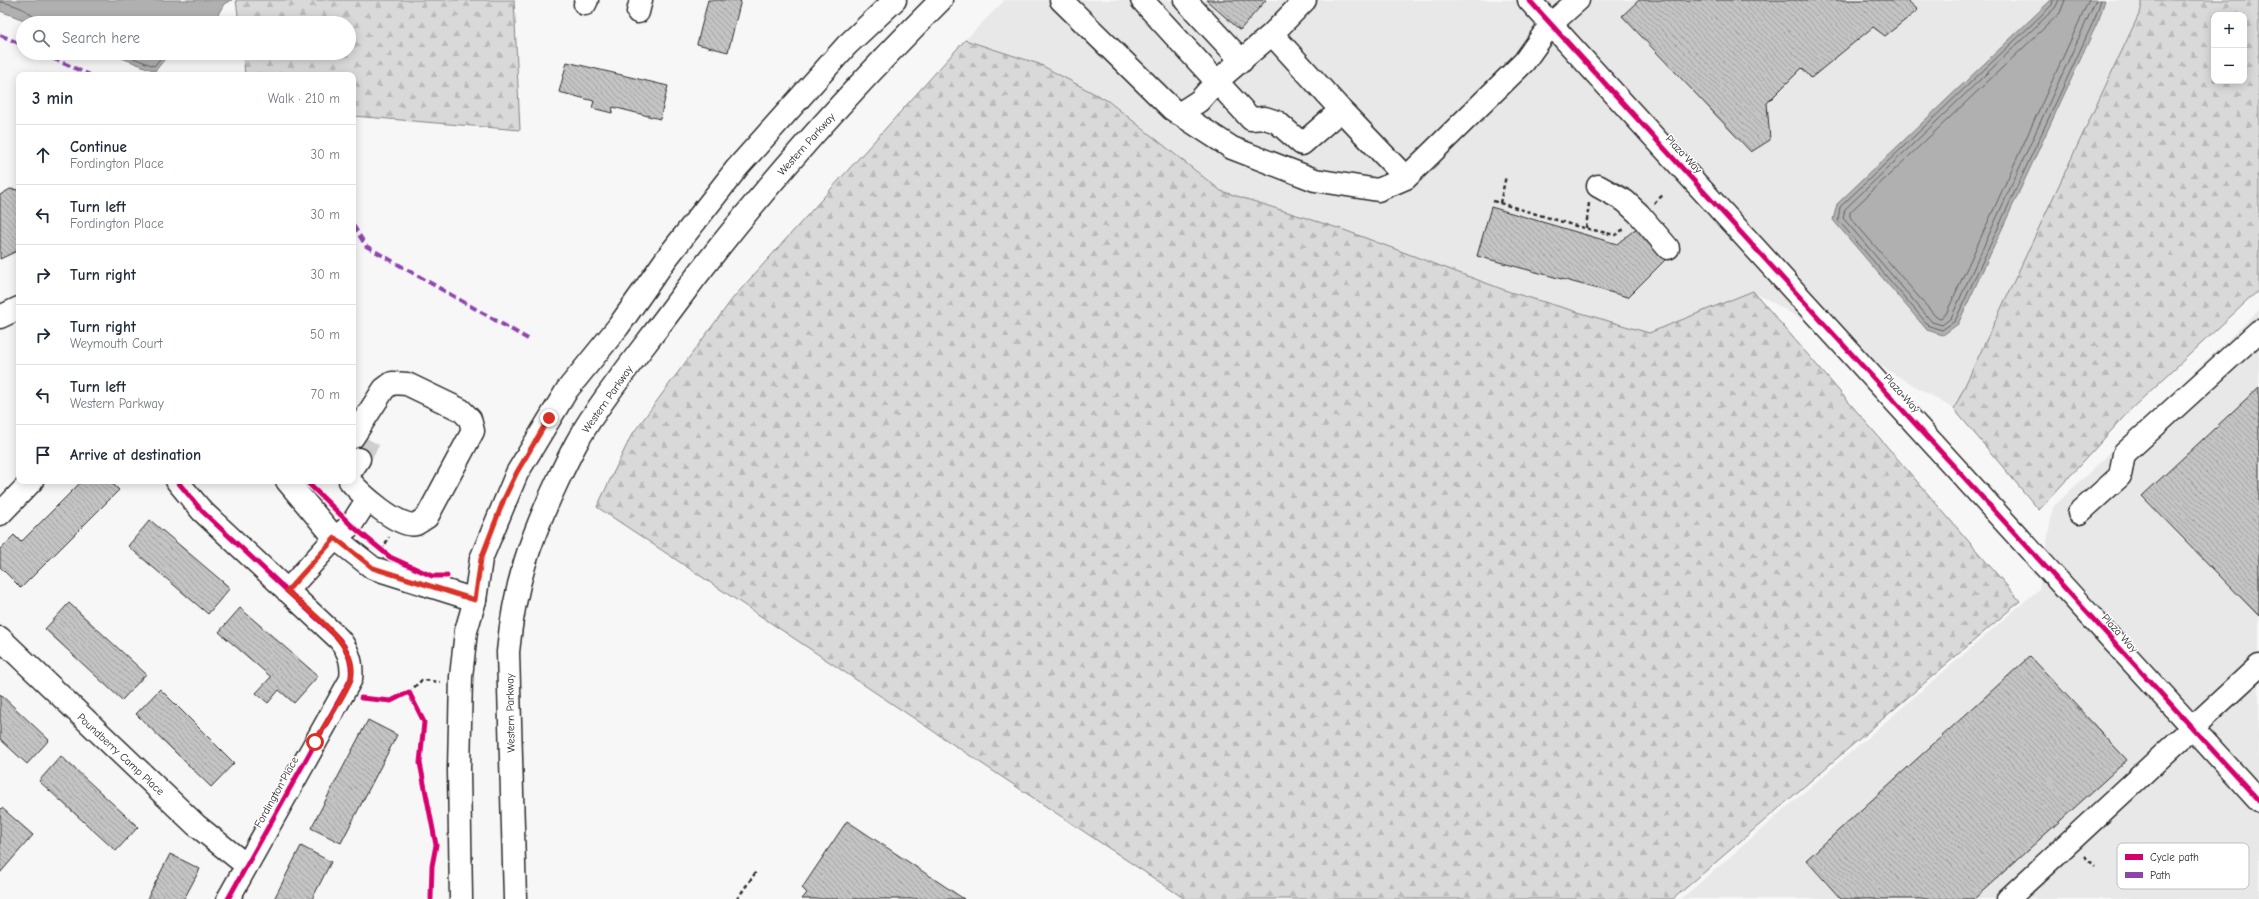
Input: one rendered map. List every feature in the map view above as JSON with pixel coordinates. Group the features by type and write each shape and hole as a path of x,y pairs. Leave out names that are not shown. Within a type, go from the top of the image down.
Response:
{"street":[{"path":"461,899 459,770 461,677 466,631 475,600 481,559 504,499 531,447 568,390 618,327 666,259 737,168 847,45 895,0"},
{"name":"Western Parkway","path":"515,899 508,652 511,620 521,571 539,520 571,454 594,415 722,242 796,153 888,52 941,0"},
{"path":"1061,0 1172,109 1235,149 1315,180 1378,190 1406,178 1524,62 1551,24 1578,0"},
{"path":"1142,0 1251,119"},
{"path":"1185,0 1242,61"},
{"path":"1179,114 1199,101 1217,81 1272,34 1305,0"},
{"name":"Plaza Way","path":"1529,0 2259,801"},
{"path":"1272,34 1341,110 1406,178"},
{"path":"1292,171 1302,144 1341,110"},
{"path":"1251,119 1265,118 1278,122 1302,144"},
{"path":"1235,149 1251,119"},
{"path":"1593,193 1625,201 1639,214 1668,248"},
{"path":"0,317 16,309"},
{"path":"2079,513 2120,476 2124,454 2259,331"},
{"path":"353,484 367,500 405,523 416,524 427,517 473,431 470,419 460,410 407,384 392,382 384,389 362,438"},
{"path":"0,514 29,484"},
{"name":"Fordington Place","path":"180,484 202,511 346,649 352,671 351,679 228,899"},
{"path":"290,484 335,538 373,568 475,600"},
{"path":"287,591 335,538 351,525 367,500"},
{"name":"Poundberry Camp Place","path":"0,638 196,825 246,865"},
{"path":"2008,899 2259,666"}],"path":[{"path":"1500,203 1506,176"},
{"path":"1586,228 1593,193"},
{"path":"1493,201 1615,235 1626,228"},
{"path":"378,547 386,554"},
{"path":"403,695 409,692 422,680 443,683"},
{"path":"409,692 412,698"},
{"path":"737,899 756,872"}],"shaded area":[{"path":"1005,0 2141,0 2141,10 1954,409 1753,291 1649,333 1510,292 1344,230 1221,191 1108,101 965,40"},
{"path":"2259,310 2259,899 1681,899 2039,589 2053,507"}],"green space":[{"path":"236,0 514,0 520,130 356,116 356,72 245,72 244,60 356,60 356,16 238,16"},
{"path":"2141,0 2259,0 2259,290 2131,409 2039,510 1954,409 2141,10"},
{"path":"965,40 1039,64 1108,101 1221,191 1344,230 1510,292 1649,333 1753,291 2020,601 1673,899 1185,899 597,507 631,436 733,298"}],"water":[{"path":"0,0 232,0 224,4 217,16 16,17 0,11"},
{"path":"2051,0 2105,0 2099,19 1958,324 1943,335 1927,330 1833,220 1837,204"},
{"path":"127,60 164,60 155,71"}],"building":[{"path":"708,0 741,0 728,52 697,44"},
{"path":"1206,0 1266,0 1240,30"},
{"path":"1639,0 1907,0 1918,10 1885,36 1873,27 1811,78 1802,68 1767,103 1770,140 1751,152 1622,16"},
{"path":"567,62 668,86 660,119 613,107 612,113 592,108 594,101 559,92"},
{"path":"10,189 16,190 16,251 0,259 0,195"},
{"path":"1491,207 1617,244 1639,226 1666,259 1628,297 1477,256"},
{"path":"2259,387 2259,616 2142,496"},
{"path":"79,484 113,484 119,490 21,588 0,567 0,549 14,535 21,542"},
{"path":"150,520 230,588 208,614 128,546"},
{"path":"69,603 146,674 122,700 45,629"},
{"path":"240,608 318,676 294,703 279,690 268,703 256,693 271,677 219,632"},
{"path":"2030,656 2127,760 1974,899 1841,899 1806,860"},
{"path":"160,689 234,763 211,787 136,714"},
{"path":"0,694 49,740 27,764 0,739"},
{"path":"368,720 397,735 341,843 311,828"},
{"path":"61,756 138,827 116,851 39,781"},
{"path":"2,808 33,835 0,873 0,810"},
{"path":"847,821 964,899 802,899 807,893 802,888"},
{"path":"301,846 331,862 312,899 274,899"},
{"path":"170,854 200,869 184,899 147,899"}],"tunnel":[{"path":"359,459 370,439"}],"marked path":[{"path":"0,35 16,42"},
{"path":"57,60 83,72"},
{"path":"356,230 366,246 528,339"}],"cycle path":[{"path":"1529,0 2259,801"},
{"path":"180,484 202,511 339,639 348,653 351,662 351,679 228,899"},
{"path":"309,484 351,525 390,557 432,576 447,576"},
{"path":"361,698 391,701 409,692 424,722 420,763 436,845 432,866 431,899"}],"route":[{"path":"315,742 351,679 351,661 346,649 339,639 287,591 335,538 373,568 408,581 475,600 481,559 504,499 517,472 549,418"}]}
